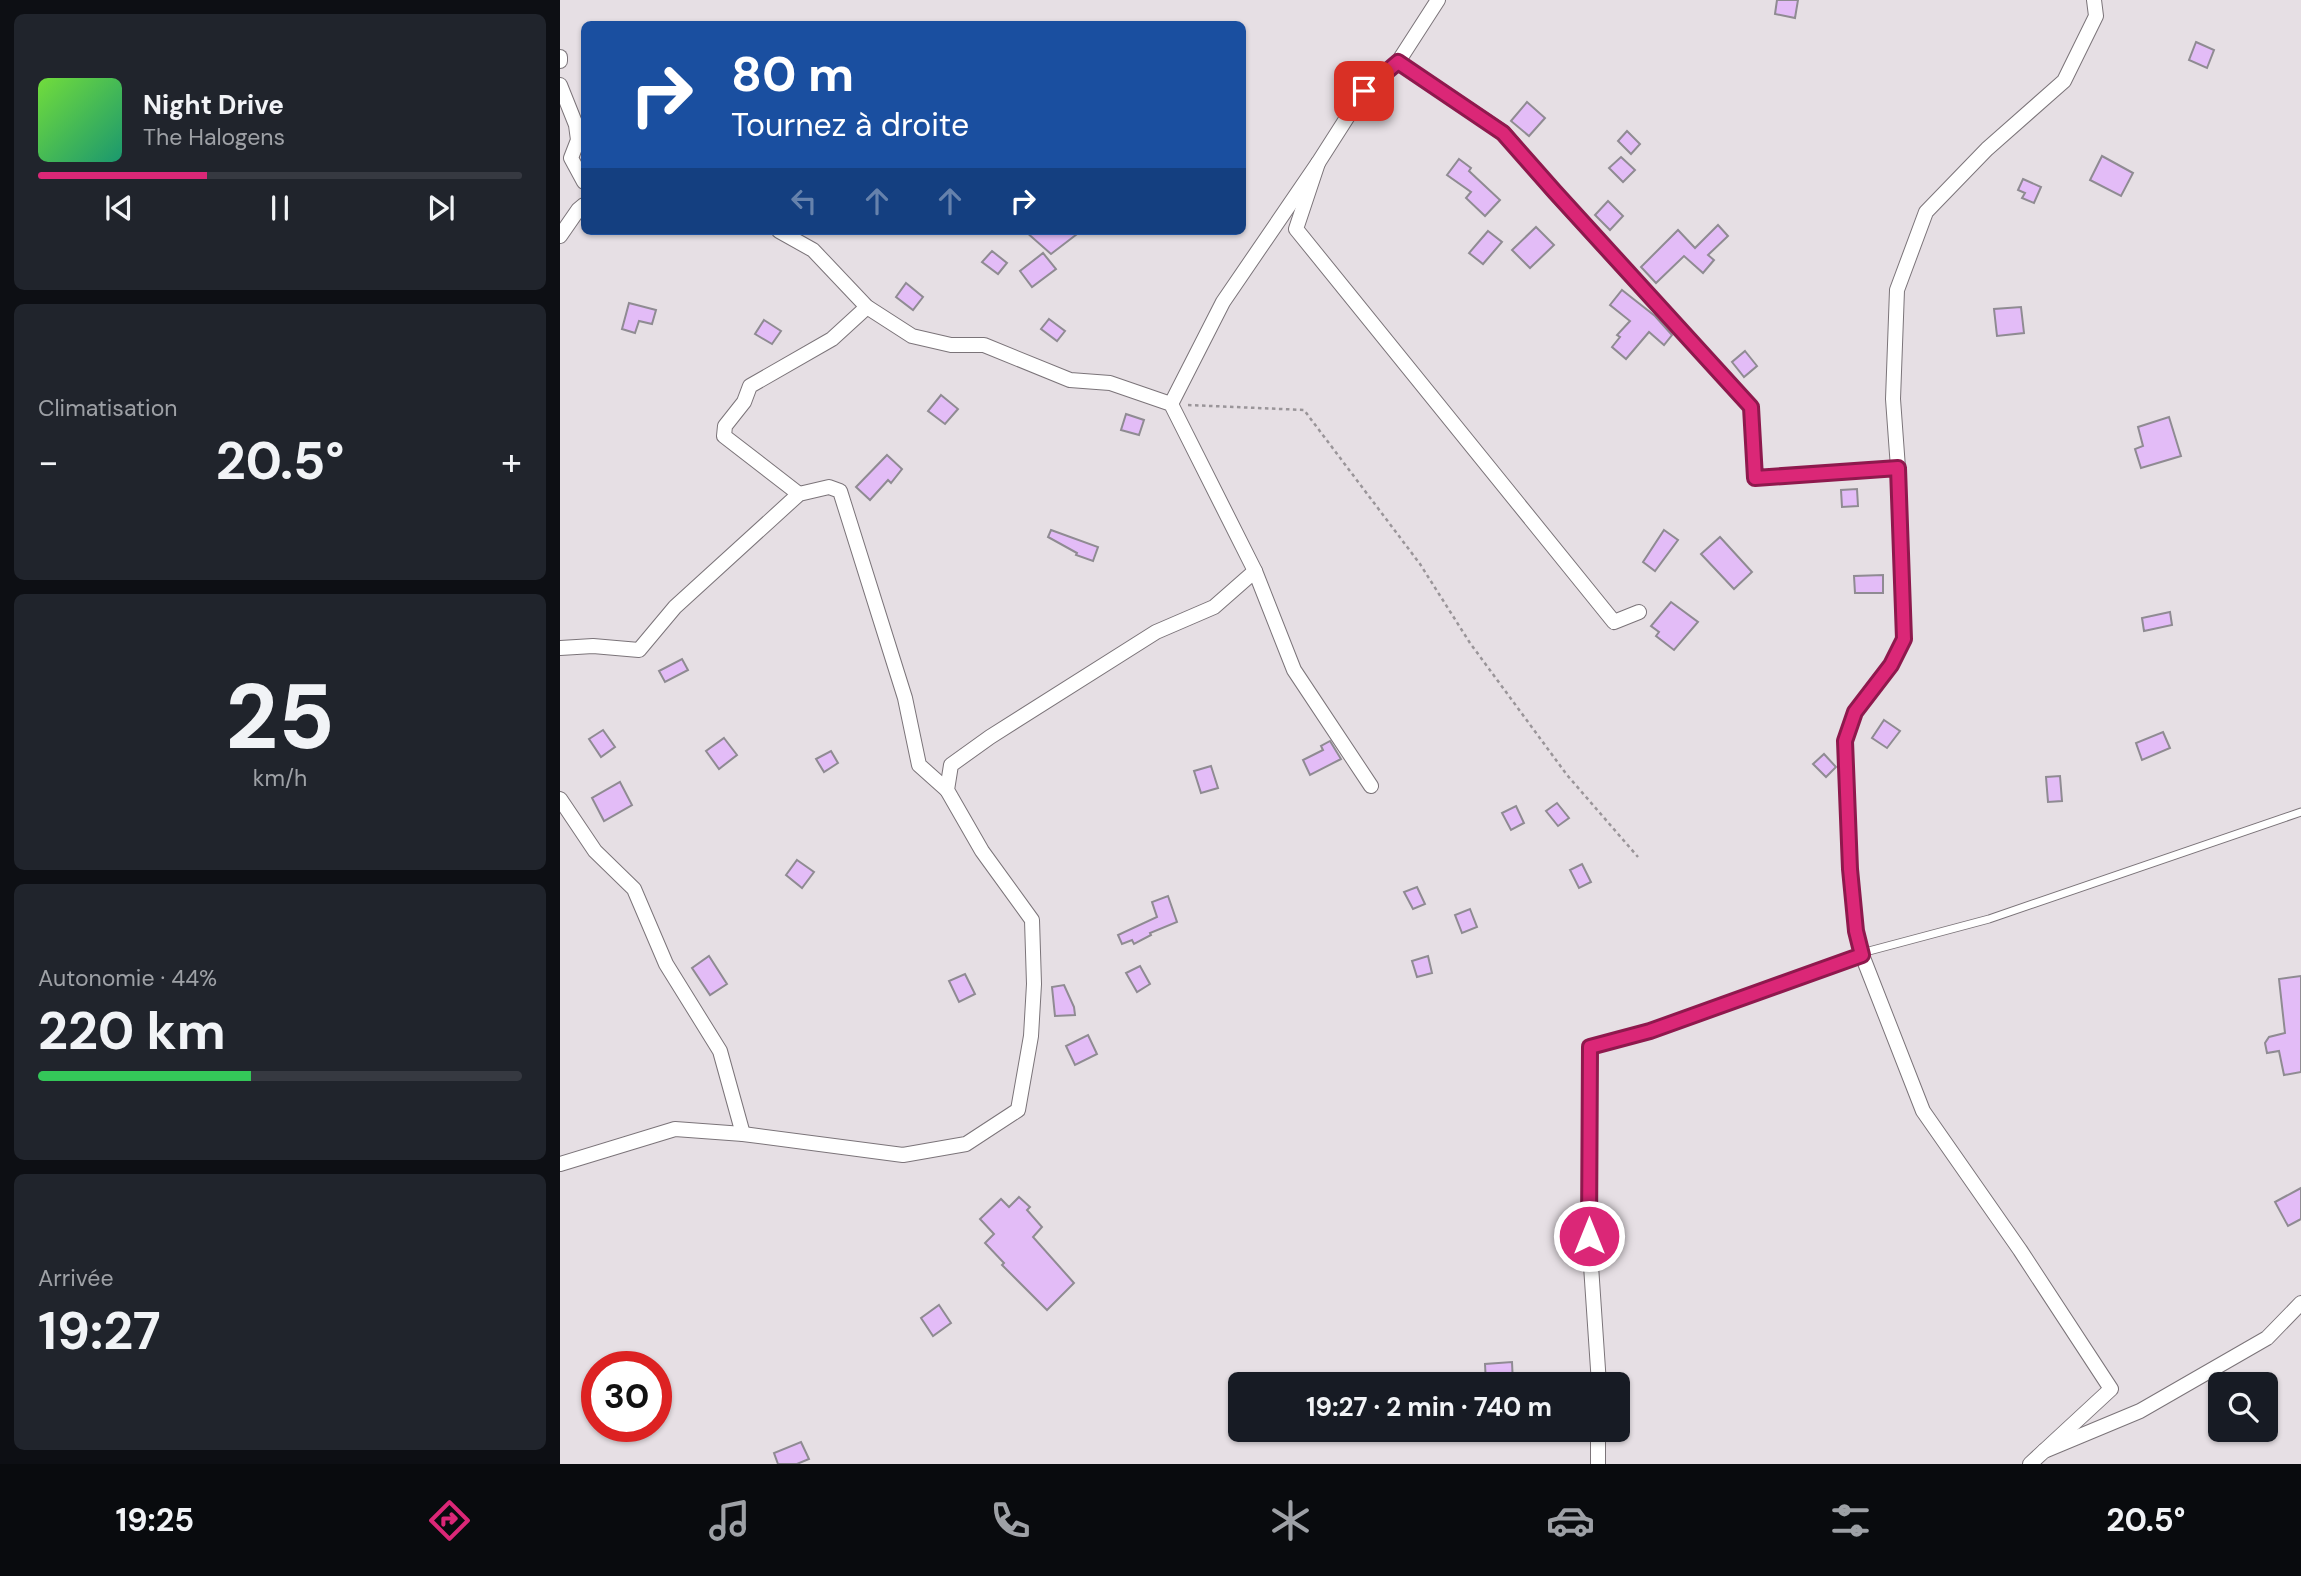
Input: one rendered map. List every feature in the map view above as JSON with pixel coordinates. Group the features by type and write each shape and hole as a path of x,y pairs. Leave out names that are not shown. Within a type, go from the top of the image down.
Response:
{"street":[{"path":"1171,404 1223,302 1364,91 1398,62 1438,0"},
{"path":"2030,1464 2111,1390 2020,1250 1923,1111 1862,955 1856,931 1850,869 1845,741 1855,712 1891,665 1904,639 1893,399 1896,290 1926,212 1987,149 2064,81 2096,16 2094,0"},
{"path":"1398,62 1503,133 1751,407 1755,478 1898,468"},
{"path":"560,85 576,125 578,140 571,158 581,176"},
{"path":"1318,163 1296,229 1614,622 1639,612"},
{"path":"560,236 581,208"},
{"path":"786,235 813,250 867,307 912,336 951,345 984,345 1070,380 1110,383 1171,404 1255,571 1294,670 1371,786"},
{"path":"799,494 724,436 725,426 744,402 750,386 832,339 867,307"},
{"path":"560,648 593,646 639,650 675,607 799,494 829,487 840,491 905,698 919,765 947,790 982,851 1032,920 1034,984 1031,1036 1017,1111 966,1144 903,1155 743,1134 675,1129 560,1164"},
{"path":"947,790 951,765 980,744 1156,632 1214,607 1255,571"},
{"path":"560,799 595,851 634,889 666,964 720,1051 743,1134"},
{"path":"1598,1372 1589,1236 1590,1047 1650,1031 1862,955"},
{"path":"2044,1451 2140,1411 2267,1338 2301,1303"},
{"path":"1598,1442 1598,1464"}],"lane":[{"path":"1862,955 1989,919 2301,812"}],"path":[{"path":"1171,404 1304,410 1420,564 1471,643 1567,775 1637,857"}],"building":[{"path":"1777,0 1798,0 1795,18 1775,14"},
{"path":"2196,42 2214,50 2207,68 2189,60"},
{"path":"1527,102 1545,118 1529,136 1511,121"},
{"path":"1627,131 1640,144 1631,154 1618,141"},
{"path":"2102,156 2133,173 2121,196 2090,180"},
{"path":"1621,157 1635,170 1623,182 1609,168"},
{"path":"1459,159 1471,168 1469,171 1500,200 1485,216 1466,198 1471,192 1447,175"},
{"path":"2023,179 2041,187 2034,203 2022,198 2025,193 2018,190"},
{"path":"1608,201 1623,216 1610,230 1595,215"},
{"path":"1718,225 1728,236 1708,255 1714,260 1703,273 1684,256 1656,283 1641,267 1678,230 1695,248"},
{"path":"1536,227 1554,245 1530,268 1512,250"},
{"path":"1488,231 1502,242 1483,264 1469,253"},
{"path":"1030,235 1076,235 1051,254"},
{"path":"992,251 1007,263 998,274 982,262"},
{"path":"1043,253 1056,269 1032,287 1020,271"},
{"path":"906,283 923,297 913,310 896,297"},
{"path":"1622,290 1655,316 1672,335 1664,345 1649,332 1626,359 1612,347 1620,337 1617,335 1630,321 1610,305"},
{"path":"629,303 656,310 652,324 639,321 635,333 622,329"},
{"path":"2021,307 2024,333 1997,336 1994,309"},
{"path":"1049,319 1065,331 1057,341 1041,329"},
{"path":"764,320 781,331 772,344 755,334"},
{"path":"1745,351 1757,366 1744,377 1732,362"},
{"path":"941,395 958,409 945,424 928,411"},
{"path":"1126,414 1144,420 1139,435 1121,430"},
{"path":"2169,417 2181,456 2141,468 2135,449 2143,446 2138,427"},
{"path":"887,455 902,469 891,483 888,480 870,500 856,487"},
{"path":"1857,489 1858,506 1842,507 1841,490"},
{"path":"1051,530 1098,547 1093,561 1076,555 1077,553 1048,537"},
{"path":"1664,530 1678,540 1655,571 1643,562"},
{"path":"1720,537 1752,572 1734,589 1701,554"},
{"path":"1883,575 1883,593 1855,593 1854,576"},
{"path":"1671,602 1698,622 1674,650 1656,636 1659,632 1651,626"},
{"path":"2170,612 2172,625 2144,631 2142,618"},
{"path":"682,659 688,670 665,682 659,671"},
{"path":"1884,720 1900,731 1887,748 1872,738"},
{"path":"603,730 615,747 601,757 589,739"},
{"path":"2163,732 2170,748 2142,760 2136,743"},
{"path":"724,738 737,755 719,769 706,751"},
{"path":"1330,741 1341,759 1310,775 1303,760 1323,750 1321,746"},
{"path":"831,751 838,763 824,772 816,759"},
{"path":"1824,754 1836,767 1826,777 1813,764"},
{"path":"1211,766 1218,788 1201,793 1194,771"},
{"path":"2060,776 2062,801 2048,802 2046,777"},
{"path":"620,782 632,805 604,821 592,798"},
{"path":"1557,803 1569,818 1558,826 1546,811"},
{"path":"1516,806 1524,823 1511,830 1502,813"},
{"path":"797,860 814,872 802,888 786,875"},
{"path":"1582,864 1591,882 1579,888 1570,870"},
{"path":"1417,887 1425,904 1413,909 1404,892"},
{"path":"1168,896 1177,922 1150,933 1151,935 1134,944 1132,940 1122,944 1118,935 1157,917 1152,902"},
{"path":"1470,909 1477,927 1462,933 1455,915"},
{"path":"709,956 727,984 710,995 692,968"},
{"path":"1428,956 1432,973 1417,977 1412,961"},
{"path":"1140,966 1150,984 1137,992 1126,973"},
{"path":"965,974 975,994 959,1002 949,981"},
{"path":"2301,976 2301,1072 2284,1075 2279,1051 2267,1053 2265,1043 2269,1037 2285,1033 2279,979"},
{"path":"1064,985 1075,1015 1055,1016 1052,987"},
{"path":"1088,1035 1097,1054 1075,1065 1066,1046"},
{"path":"2301,1188 2301,1219 2288,1226 2275,1202"},
{"path":"1019,1197 1030,1207 1027,1210 1042,1227 1033,1237 1074,1283 1047,1310 1002,1265 1004,1263 985,1243 994,1234 980,1219 1001,1199 1009,1207"},
{"path":"939,1305 951,1323 933,1336 921,1318"},
{"path":"1512,1362 1512,1372 1485,1372 1485,1364"},
{"path":"801,1442 809,1459 797,1464 778,1464 774,1453"}],"route":[{"path":"1364,91 1398,62 1503,133 1751,407 1755,478 1898,468 1904,639 1891,665 1855,712 1845,741 1850,869 1856,931 1862,955 1650,1031 1590,1047 1589,1236"}]}
